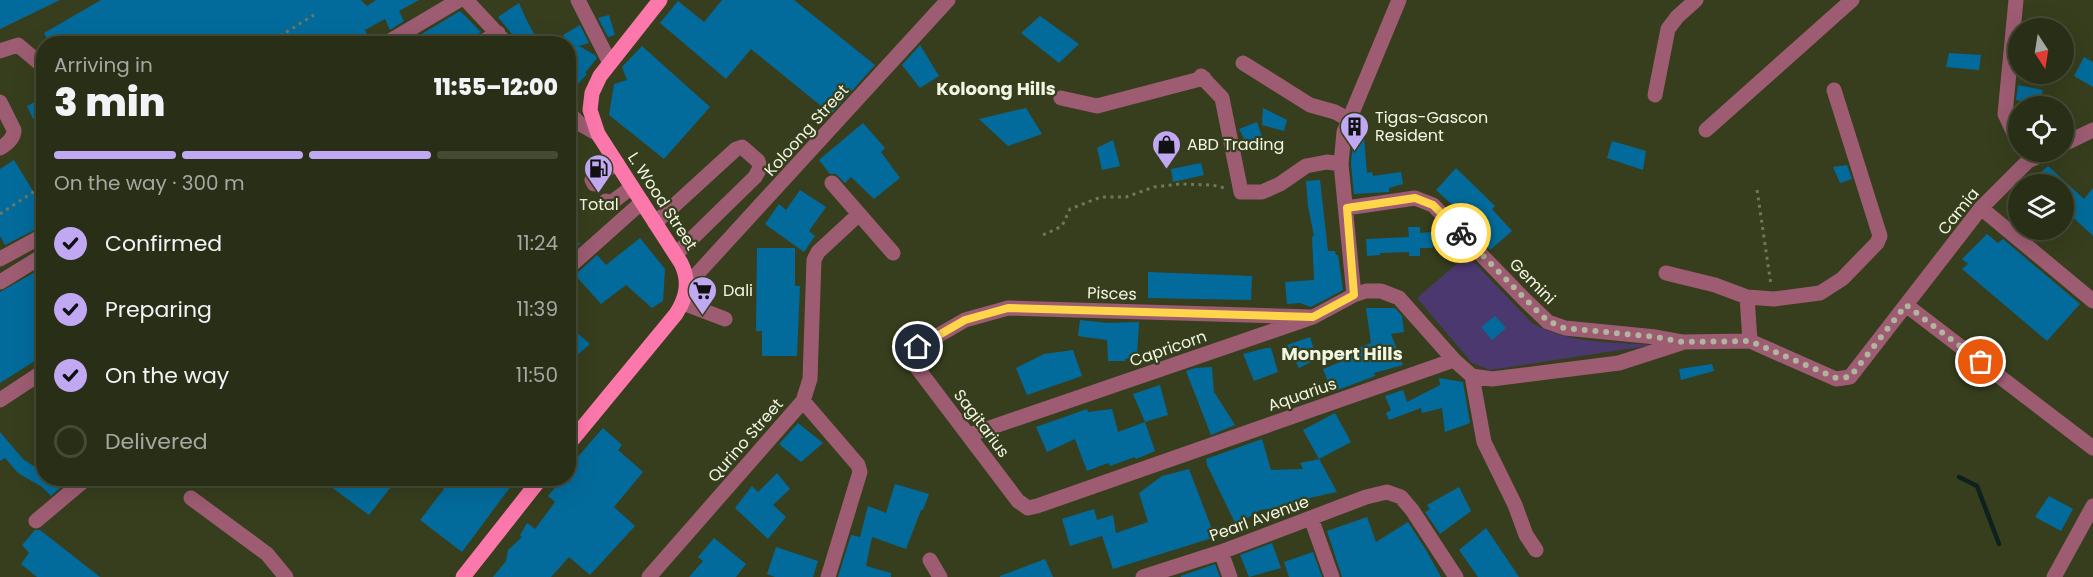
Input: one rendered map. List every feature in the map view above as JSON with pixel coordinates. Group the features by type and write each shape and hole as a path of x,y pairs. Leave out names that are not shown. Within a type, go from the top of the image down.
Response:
{"main road":[{"name":"L. Wood Street","path":"660,0 594,87 591,116 598,134 676,254 685,270 687,282"},
{"path":"576,435 676,314 683,303 687,282"},
{"path":"466,576 535,486"}],"street":[{"path":"398,36 459,0"},
{"path":"466,0 501,36"},
{"path":"578,0 610,63"},
{"name":"Koloong Street","path":"687,282 807,156 948,0"},
{"path":"1354,295 1341,164 1344,132 1399,0"},
{"path":"1655,95 1668,29 1677,17 1696,0"},
{"path":"1706,130 1852,0"},
{"path":"2008,123 2005,114 2016,0"},
{"path":"0,51 18,45 36,60"},
{"path":"1243,63 1310,105 1348,118"},
{"path":"1061,98 1097,106 1203,77 1222,98 1242,192 1262,192 1280,184 1306,166 1327,162 1341,164"},
{"path":"1666,273 1715,285 1747,297 1774,299 1820,293 1842,279 1877,243 1880,236 1834,90"},
{"path":"0,102 14,134 12,139 0,148"},
{"path":"576,120 598,134"},
{"path":"2074,139 2093,130"},
{"path":"655,223 736,149 742,147 758,160 760,168 754,177 676,254"},
{"name":"Camia","path":"1750,341 1836,378 1850,377 1981,208 2021,162"},
{"path":"594,184 592,180 594,178 617,163"},
{"path":"832,183 893,253"},
{"path":"606,201 611,203 632,187"},
{"name":"Gemini","path":"1347,208 1415,198 1426,201 1433,205 1548,321 1564,328 1656,337 1683,342"},
{"path":"576,261 642,202"},
{"path":"1981,208 2093,301"},
{"name":"Qurino Street","path":"649,577 803,401 810,379 814,260 818,252 858,215"},
{"path":"0,259 36,239"},
{"path":"0,282 36,260"},
{"name":"Capricorn","path":"969,435 1313,317 1366,291 1381,291 1399,298 1454,360"},
{"path":"1454,360 1472,376 1492,379 1619,363 1683,342 1750,341 1747,297"},
{"path":"683,303 725,319"},
{"path":"1906,305 2093,448"},
{"name":"Pisces","path":"918,347 965,320 1008,308 1313,317"},
{"name":"Sagitarius","path":"918,347 913,356 915,365 1018,501 1028,508 1038,507"},
{"name":"Aquarius","path":"1038,507 1454,360"},
{"path":"0,400 36,376"},
{"path":"1472,376 1484,442 1515,505 1526,535 1536,550"},
{"path":"803,401 858,465 860,472 828,577"},
{"path":"36,521 78,486"},
{"name":"Pearl Avenue","path":"1143,577 1221,552 1366,497 1387,492 1401,497 1412,510 1456,577"},
{"path":"191,498 267,554 285,577"},
{"path":"2054,577 2093,506"},
{"path":"1311,518 1332,577"},
{"path":"1221,552 1230,577"},
{"path":"930,560 940,577"}],"path":[{"path":"280,36 314,15"},
{"path":"1043,235 1062,226 1070,209 1101,197 1126,197 1154,187 1180,184 1212,185 1242,192"},
{"path":"0,214 36,190"},
{"path":"1757,190 1774,299"}],"shaded area":[{"path":"1467,255 1532,323 1546,330 1591,341 1653,345 1490,370 1472,363 1417,298"}],"building":[{"path":"0,0 60,0 0,29"},
{"path":"101,0 361,0 367,6 376,0 419,0 399,11 404,21 390,30 385,19 365,30 368,36 46,36 44,33"},
{"path":"722,0 794,0 875,65 831,114 751,49 726,79 660,23 678,1 704,22"},
{"path":"519,3 535,36 513,36 498,17"},
{"path":"460,11 481,32 475,36 418,36"},
{"path":"609,15 615,35 608,37 598,18"},
{"path":"1040,16 1079,44 1059,63 1021,33"},
{"path":"580,25 589,43 579,46 597,58 576,86 576,36 563,35"},
{"path":"920,45 939,76 920,88 902,65"},
{"path":"642,46 710,107 664,159 609,115 614,84 627,80 622,67"},
{"path":"1949,53 1981,55 1979,70 1946,67"},
{"path":"2084,57 2093,62 2093,87 2074,76"},
{"path":"2018,85 2043,90 2041,96 2017,96"},
{"path":"36,102 36,118 33,119 27,106"},
{"path":"1026,108 1042,134 1008,146 979,119"},
{"path":"1263,108 1287,120 1284,131 1262,125"},
{"path":"1257,122 1264,143 1249,148 1239,129"},
{"path":"863,123 885,148 881,152 900,178 874,199 851,177 845,183 836,174 830,174 819,160"},
{"path":"1364,138 1367,173 1372,172 1373,176 1401,172 1403,184 1389,188 1389,192 1354,194 1351,164 1353,140"},
{"path":"1113,140 1120,166 1102,170 1097,148"},
{"path":"1612,141 1646,151 1643,170 1607,158"},
{"path":"14,160 36,193 36,229 5,245 0,236 0,169"},
{"path":"1201,163 1204,175 1173,182 1171,169"},
{"path":"1847,165 1852,179 1840,183 1833,167"},
{"path":"2048,166 2057,174 2039,174"},
{"path":"1456,168 1495,206 1492,209 1512,231 1490,250 1463,221 1465,219 1458,210 1436,190"},
{"path":"1320,180 1328,251 1335,251 1338,255 1343,290 1311,307 1300,303 1287,304 1285,282 1314,280 1312,237 1314,236 1306,181"},
{"path":"2093,188 2093,236 2074,218 2074,190 2084,199"},
{"path":"800,190 826,207 809,231 815,236 804,252 765,224 779,204 786,210"},
{"path":"1408,227 1420,227 1420,233 1432,232 1433,248 1420,248 1420,256 1409,256 1409,252 1367,256 1366,239 1409,237"},
{"path":"1987,234 1998,243 2003,239 2080,304 2047,341 1962,269 1968,264 1962,259"},
{"path":"640,238 665,269 663,301 652,308 626,285 601,304 576,274 597,255 606,265"},
{"path":"757,248 795,248 795,286 800,286 797,356 762,356 762,331 756,331"},
{"path":"36,272 36,360 0,383 0,292"},
{"path":"1148,272 1252,276 1251,300 1148,298"},
{"path":"1366,308 1395,308 1402,316 1404,332 1391,334 1403,365 1374,373 1375,376 1332,392 1323,369 1345,360 1342,354 1371,343"},
{"path":"1495,316 1506,328 1492,340 1481,327"},
{"path":"1080,320 1107,323 1139,322 1137,357 1125,359 1125,361 1108,361 1107,340 1078,336"},
{"path":"576,332 590,344 576,356"},
{"path":"1310,337 1317,359 1299,368 1287,345"},
{"path":"1271,348 1278,372 1254,381 1243,354"},
{"path":"1073,350 1082,376 1027,395 1016,368 1044,354"},
{"path":"1712,364 1714,371 1681,380 1679,369"},
{"path":"1212,367 1214,392 1235,425 1211,435 1186,371"},
{"path":"1439,378 1463,382 1470,423 1445,432 1442,408 1422,413 1421,408 1389,420 1386,413 1391,410 1385,396 1403,390 1407,402 1440,385"},
{"path":"1160,385 1168,415 1145,422 1133,394"},
{"path":"1087,409 1088,412 1112,409 1118,432 1145,422 1155,451 1136,459 1135,457 1110,466 1108,463 1087,471 1075,439 1047,452 1036,427"},
{"path":"1335,413 1351,442 1319,459 1303,430"},
{"path":"798,423 823,443 801,462 779,444"},
{"path":"603,428 622,445 618,450 643,472 614,507 635,526 590,575 569,557 551,577 493,577 506,561 508,550 522,537 520,535 527,523 535,529 555,502 548,496 556,486 576,486 576,459"},
{"path":"0,432 23,459 36,468 36,484 18,473 5,458 0,461"},
{"path":"1262,439 1271,470 1303,469 1300,463 1319,459 1337,492 1309,498 1311,504 1260,510 1236,525 1206,459"},
{"path":"1189,469 1215,537 1113,569 1102,536 1070,546 1062,519 1094,509 1097,520 1113,515 1116,533 1148,522 1139,493 1162,476"},
{"path":"777,473 790,489 773,505 786,517 768,539 735,508 752,486 758,492"},
{"path":"895,484 929,494 906,549 872,537 866,566 891,573 891,577 838,577 851,535 860,537 868,506 886,513"},
{"path":"40,486 61,487 51,496"},
{"path":"330,486 392,486 369,515"},
{"path":"440,486 511,486 462,552 420,520 444,489"},
{"path":"1459,487 1471,511 1440,534 1425,512 1430,509 1427,505"},
{"path":"2049,496 2073,509 2061,531 2035,517"},
{"path":"1367,517 1376,542 1408,522 1441,577 1342,577 1327,531"},
{"path":"1486,528 1519,577 1478,577 1459,550"},
{"path":"35,530 40,530 100,577 37,577 21,564 29,553 22,545"},
{"path":"714,538 746,564 736,577 689,577 703,561 698,557"},
{"path":"1272,543 1281,568 1249,577 1240,555"},
{"path":"776,547 818,561 813,577 775,577 767,574"},
{"path":"1313,552 1322,577 1289,577 1284,562"},
{"path":"1045,559 1053,577 1000,577 1000,576"},
{"path":"1215,564 1220,577 1181,577 1181,576"}],"waterway":[{"path":"1959,477 1977,486 1999,544"}],"way so far":[{"path":"1461,233 1526,301 1548,321 1564,328 1656,337 1683,342 1750,341 1843,379 1850,377 1906,305 1981,362"}],"place":[{"name":"Tigas-Gascon Resident","path":"1354,152"},
{"name":"ABD Trading","path":"1166,170"},
{"name":"Total","path":"599,194"},
{"name":"Dali","path":"702,316"}],"district":[{"name":"Koloong Hills","path":"996,89"},
{"name":"Monpert Hills","path":"1342,354"}],"route":[{"path":"918,347 965,320 1008,308 1313,317 1354,295 1347,208 1415,198 1433,205 1461,233"}]}
